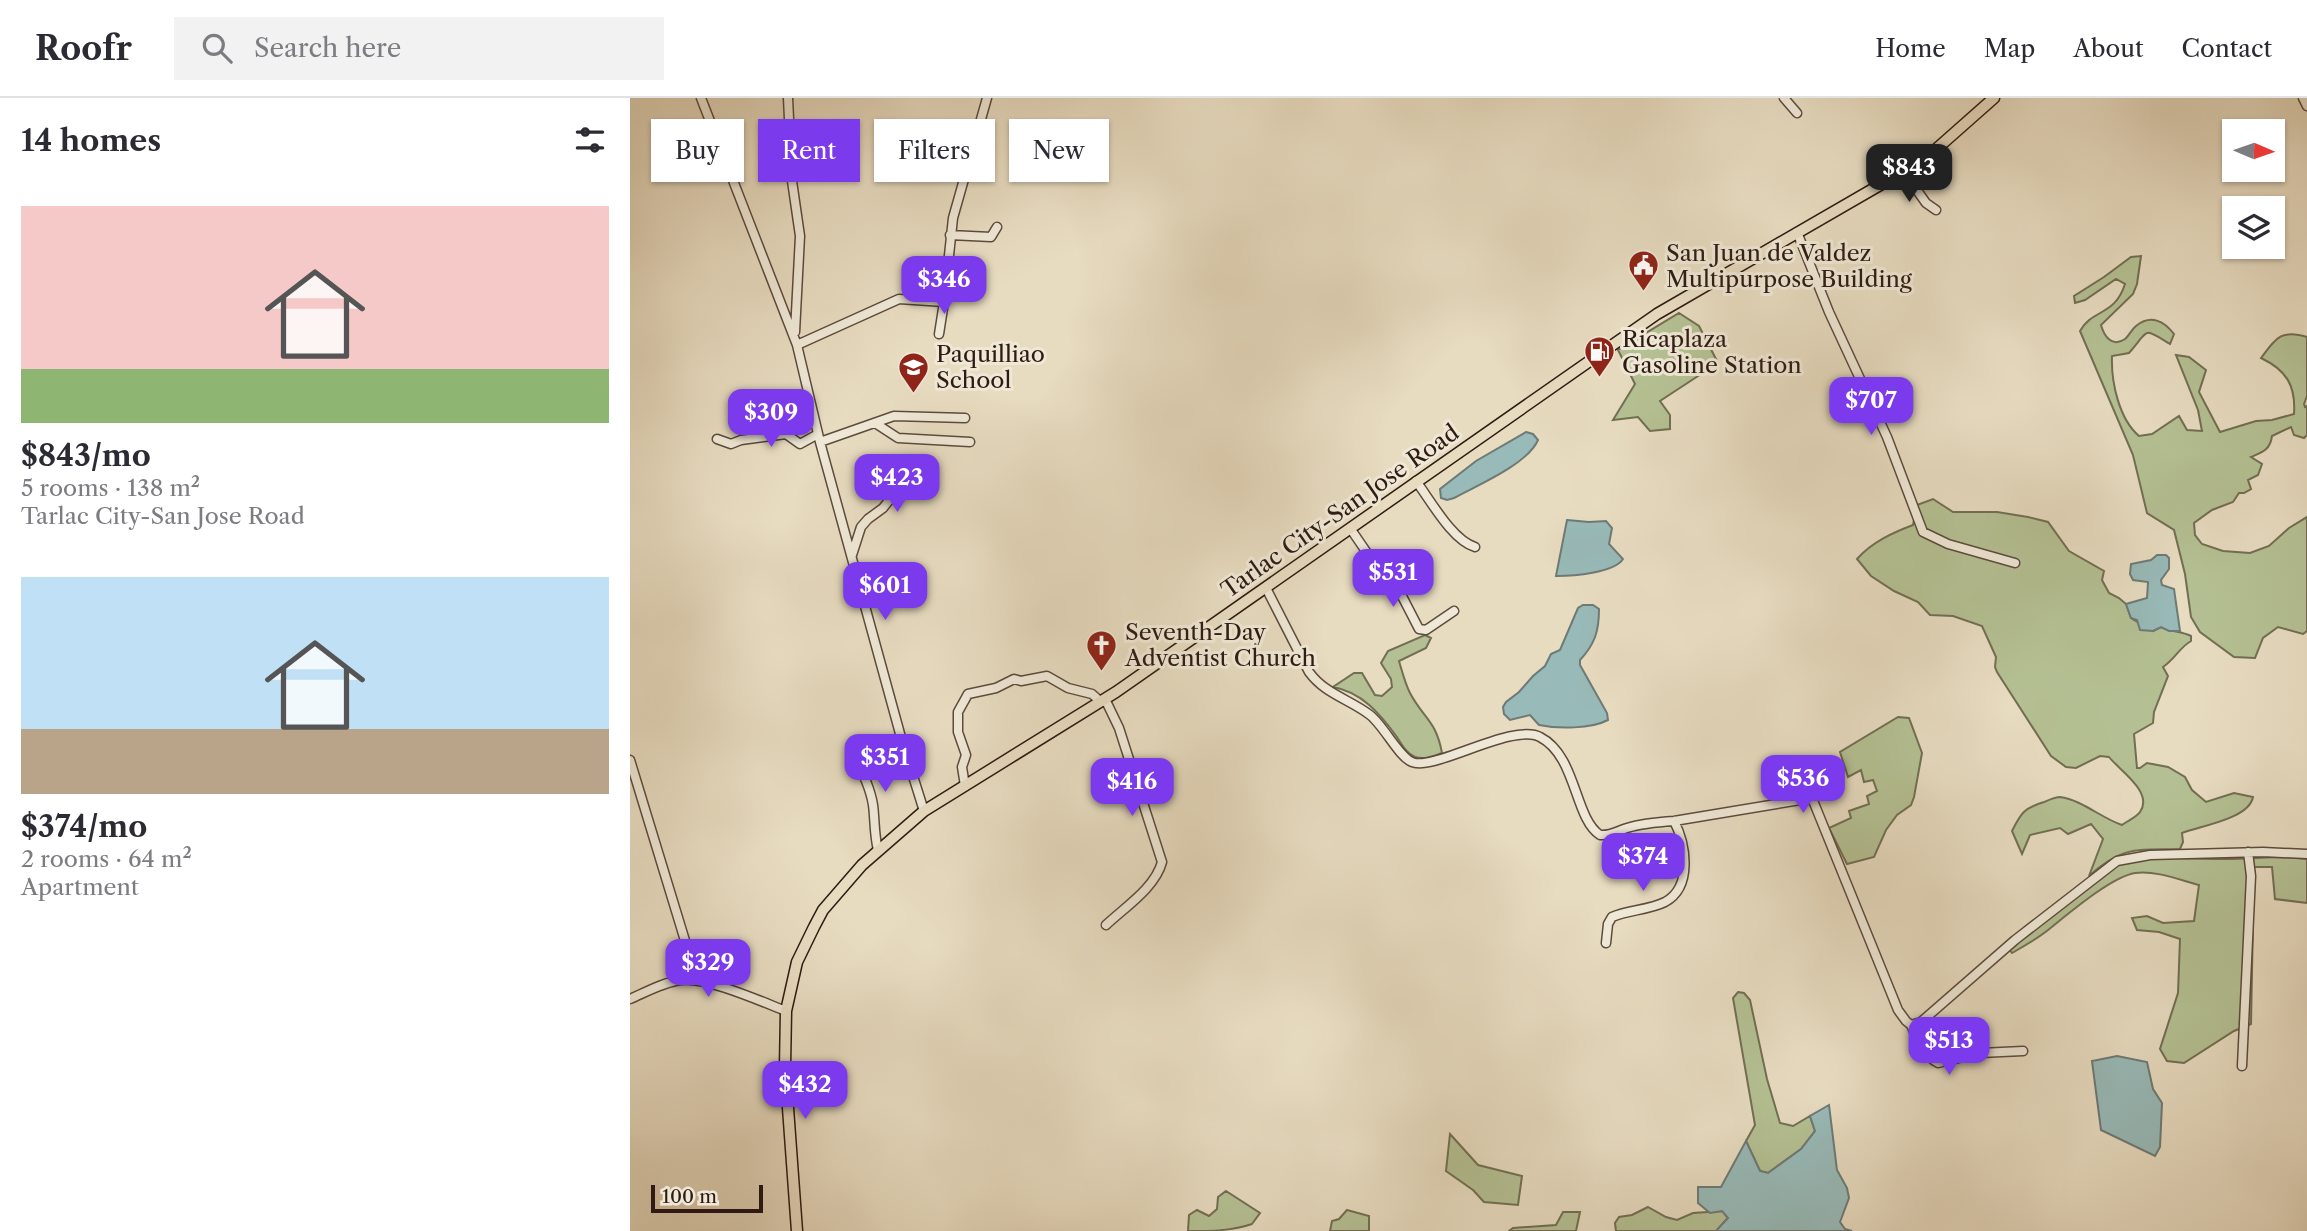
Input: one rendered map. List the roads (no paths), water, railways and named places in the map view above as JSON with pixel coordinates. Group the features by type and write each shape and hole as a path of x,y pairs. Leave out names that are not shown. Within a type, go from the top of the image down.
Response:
{"main road":[{"name":"Tarlac City-San Jose Road","path":"797,1231 785,1066 786,1011 797,962 823,910 877,850 924,811 1103,701 1657,314 1936,151 1991,99"}],"street":[{"path":"701,98 796,340 819,438 914,786 924,811"},
{"path":"788,98 791,170 800,255 796,340"},
{"path":"939,334 957,196 987,98"},
{"path":"1784,98 1797,113"},
{"path":"2303,98 2307,106"},
{"path":"1904,172 1926,203 1936,210"},
{"path":"950,234 991,237 997,227"},
{"path":"1797,232 1829,312 1892,451 1923,532 1948,544 2015,563"},
{"path":"796,340 899,299 944,302"},
{"path":"717,439 731,444 786,433 800,444 894,416 965,418"},
{"path":"874,423 898,438 970,442"},
{"path":"852,555 861,527 883,508 899,488 900,473 912,471 923,462"},
{"path":"1416,481 1457,537 1475,547"},
{"path":"1350,528 1376,566 1387,566 1419,629 1426,630 1454,611"},
{"path":"1266,588 1309,672 1318,684 1377,720 1412,762 1424,764 1523,734 1542,737 1568,770 1591,828 1600,835 1611,835 1625,828 1651,822 1674,821 1812,798"},
{"path":"965,786 962,767 966,755 958,732 958,712 968,694 996,688 1013,679 1021,681 1047,676 1068,688 1092,694 1103,701 1119,728 1162,862 1159,873 1148,886 1106,925"},
{"path":"852,751 867,783 873,804 877,850"},
{"path":"630,760 632,776 697,980"},
{"path":"1803,780 1898,1010 1911,1025 1918,1041 1932,1059 1938,1063 1980,1053 2023,1051"},
{"path":"1606,943 1608,924 1612,917 1664,902 1676,892 1684,870 1685,852 1674,821"},
{"path":"2242,1066 2251,883 2248,852"},
{"path":"1911,1025 1923,1020 2025,932 2117,861 2150,855 2307,853"},
{"path":"630,999 672,982 697,980 786,1011"}],"water":[{"path":"1526,432 1533,434 1538,440 1524,458 1454,498 1441,498 1440,489 1476,461"},
{"path":"1567,520 1606,521 1612,528 1609,544 1623,559 1602,571 1556,576"},
{"path":"2157,555 2166,555 2169,558 2169,569 2161,580 2162,585 2174,589 2180,631 2169,631 2161,627 2153,631 2140,630 2137,620 2131,618 2126,604 2147,598 2148,582 2133,580 2130,574 2131,564 2151,560"},
{"path":"1593,605 1599,609 1599,617 1595,637 1580,660 1580,665 1607,713 1608,720 1584,727 1565,728 1539,725 1530,715 1510,720 1504,714 1503,707 1506,702 1545,666 1551,654 1560,650 1578,608"},
{"path":"2117,1056 2147,1062 2153,1089 2162,1103 2160,1147 2155,1156 2101,1130 2092,1061"},
{"path":"1829,1105 1837,1170 1847,1188 1849,1198 1840,1222 1845,1229 1852,1231 1716,1231 1728,1218 1722,1211 1710,1213 1698,1203 1698,1187 1721,1187 1746,1141 1760,1171 1768,1173 1801,1149 1815,1131 1810,1116"}],"place":[{"name":"San Juan de Valdez Multipurpose Building","path":"1643,293"},
{"name":"Ricaplaza Gasoline Station","path":"1599,379"},
{"name":"Paquilliao School","path":"913,394"},
{"name":"Seventh-Day Adventist Church","path":"1102,672"}]}
